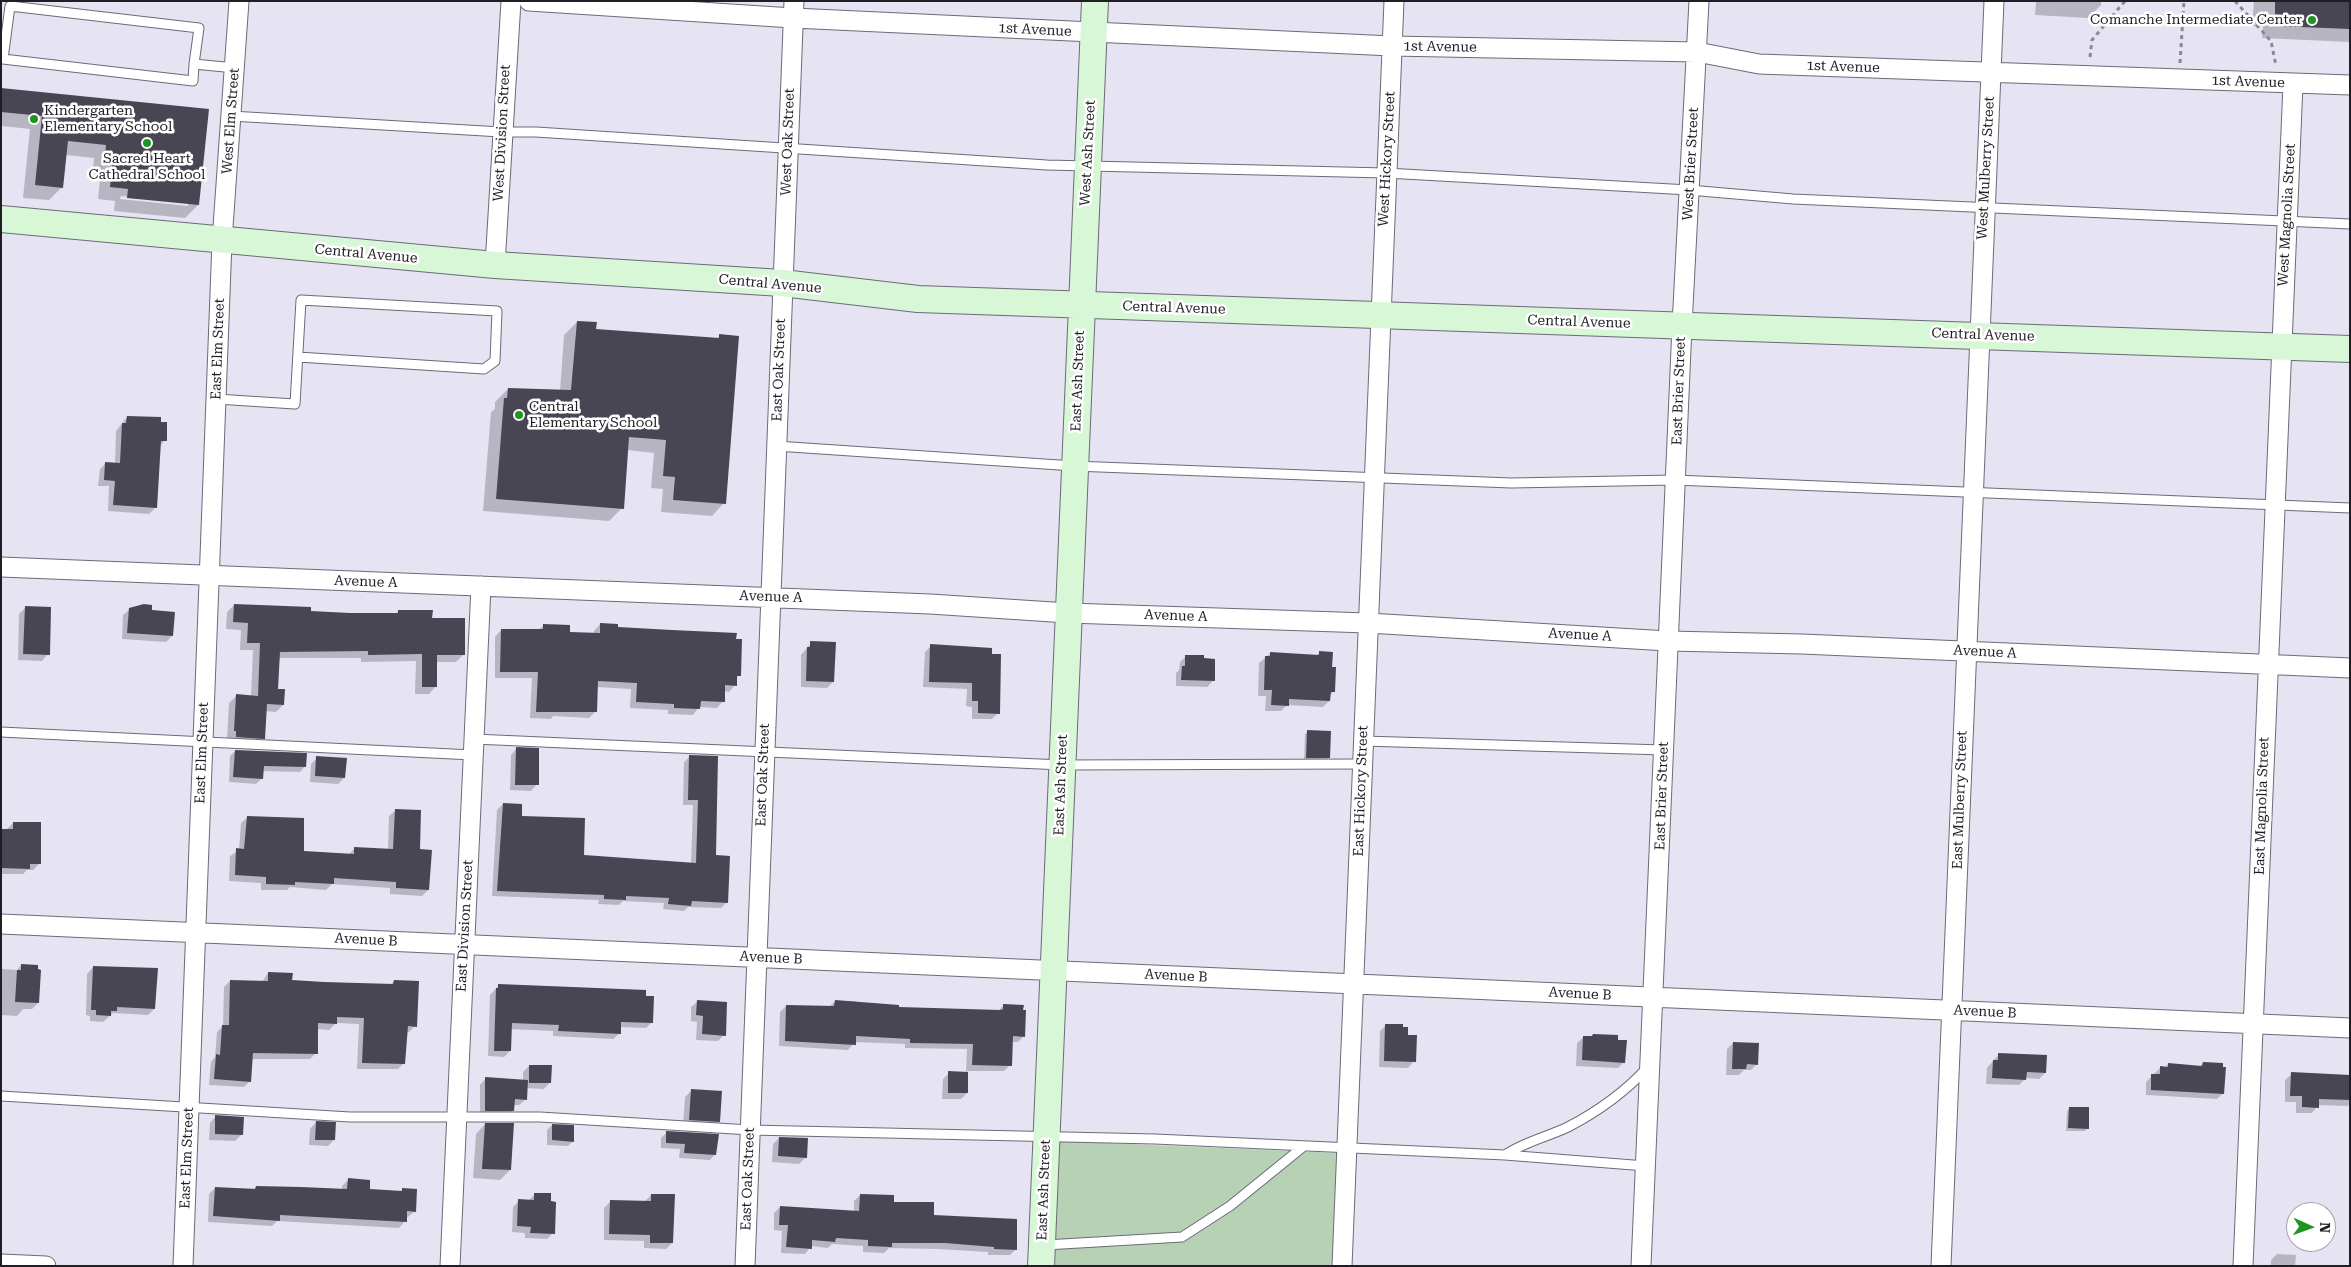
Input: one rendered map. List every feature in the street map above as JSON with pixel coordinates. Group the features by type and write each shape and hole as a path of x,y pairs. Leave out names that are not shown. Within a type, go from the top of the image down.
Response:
{"street":[{"name":"West Elm Street","path":"222,241 239,1"},
{"name":"West Division Street","path":"495,265 501,132 510,1"},
{"name":"1st Avenue","path":"529,1 794,10 1093,32 1392,46 1697,52 1759,64 2350,85"},
{"name":"West Ash Street","path":"1081,305 1095,1"},
{"name":"West Hickory Street","path":"1380,316 1394,1"},
{"name":"West Brier Street","path":"1682,326 1699,1"},
{"name":"West Mulberry Street","path":"1979,335 1994,1"},
{"name":"West Oak Street","path":"782,283 794,10"},
{"name":"West Magnolia Street","path":"2282,346 2286,221 2285,84"},
{"name":"Central Avenue","path":"1,219 495,265 782,283 918,299 2350,349"},
{"name":"East Elm Street","path":"183,1266 222,241"},
{"name":"East Oak Street","path":"745,1266 782,283"},
{"name":"East Ash Street","path":"1042,1255 1081,305"},
{"name":"East Hickory Street","path":"1342,1266 1380,316"},
{"name":"East Brier Street","path":"1641,1266 1682,326"},
{"name":"East Mulberry Street","path":"1941,1266 1979,335"},
{"name":"East Magnolia Street","path":"2243,1266 2282,346"},
{"name":"Avenue A","path":"1,567 930,604 1068,613 1368,623 1668,641 2350,668"},
{"name":"East Division Street","path":"450,1266 481,586"},
{"name":"Avenue B","path":"1,924 2350,1028"},
{"path":"1,1264 46,1266"}],"lane":[{"path":"10,6 199,28 194,64 193,81 4,59 10,6"},
{"path":"194,64 235,68"},
{"path":"232,116 1088,166 1386,173 1689,190 1794,199 2350,224"},
{"path":"216,399 295,404 301,300 497,311 495,360 484,368 298,356"},
{"path":"776,446 1074,466 1510,483 1675,480 2350,508"},
{"path":"1,732 203,742 764,750 1062,765 1362,764"},
{"path":"1363,741 1664,750"},
{"path":"1505,1155 1520,1145 1568,1127 1596,1110 1633,1082 1650,1064"},
{"path":"1,1096 350,1117 540,1117 750,1130 1047,1136 1347,1147 1505,1155 1646,1166"},
{"path":"1042,1255 1182,1236 1230,1206 1304,1146"}],"path":[{"path":"2087,75 2092,40 2125,1"},
{"path":"2179,79 2184,1"},
{"path":"2235,1 2271,41 2276,64 2285,84"}],"green space":[{"path":"1059,1141 1337,1153 1332,1266 1053,1266"}],"building":[{"name":"Comanche Intermediate Center","path":"2275,1 2350,1 2350,29 2275,26"},
{"path":"1,88 209,109 199,205 127,198 128,189 110,187 113,157 105,156 106,145 68,141 63,188 35,185 42,116 1,112"},
{"path":"577,321 597,322 596,329 719,338 719,334 739,336 726,504 673,500 675,477 663,476 666,440 629,437 624,509 496,499 504,398 507,398 508,388 571,390"},
{"path":"127,416 161,417 161,422 167,422 167,441 161,441 157,508 113,505 115,481 104,480 105,462 120,463 122,423 126,423"},
{"path":"144,604 152,605 152,610 175,612 173,636 127,633 129,608"},
{"path":"234,604 311,607 311,611 349,613 398,613 398,610 433,610 432,618 465,618 465,655 437,655 437,687 422,687 422,654 368,655 368,651 280,652 278,689 285,689 284,705 267,704 265,739 236,737 236,731 234,731 236,694 258,696 260,643 247,643 248,623 233,622"},
{"path":"25,606 51,607 50,655 23,654"},
{"path":"600,623 618,624 618,627 737,633 736,639 742,639 741,676 737,676 737,686 725,685 725,702 701,701 700,709 674,708 674,704 636,702 637,683 598,681 597,712 536,712 538,672 500,672 501,629 543,629 543,624 570,625 570,632 600,633"},
{"path":"810,641 836,642 834,682 806,681 807,647 810,647"},
{"path":"930,644 992,648 992,654 1001,654 1000,714 978,713 978,701 972,701 972,683 929,682"},
{"path":"1319,651 1333,652 1332,667 1336,667 1335,692 1331,692 1330,701 1289,699 1289,706 1271,705 1272,690 1264,690 1265,656 1270,656 1270,652 1319,655"},
{"path":"1185,655 1204,655 1204,658 1215,659 1215,681 1181,680 1182,666 1185,666"},
{"path":"1307,730 1331,731 1330,758 1306,758"},
{"path":"516,747 539,748 539,785 515,785"},
{"path":"235,750 307,753 306,767 264,766 263,779 233,777"},
{"path":"689,755 718,756 716,855 730,856 728,903 692,901 691,906 668,904 669,898 626,896 626,900 604,899 604,895 497,891 503,803 522,804 522,816 585,818 584,855 696,863 698,800 688,800"},
{"path":"316,756 347,758 345,778 315,776"},
{"path":"395,809 421,810 420,849 432,850 429,890 396,888 396,882 334,878 334,884 295,882 295,885 266,884 266,877 235,875 236,848 244,849 247,816 304,818 304,851 354,854 354,847 393,849"},
{"path":"13,822 41,822 41,864 30,864 30,869 1,868 1,829 13,829"},
{"path":"21,964 38,965 38,969 41,970 39,1003 15,1002 17,970 21,970"},
{"path":"93,966 158,968 155,1009 117,1007 117,1011 111,1011 111,1016 96,1015 96,1010 91,1010"},
{"path":"268,972 293,973 292,980 324,982 393,984 394,980 419,981 417,1027 408,1026 405,1064 362,1063 364,1018 337,1017 337,1024 318,1023 318,1054 253,1053 251,1082 214,1079 216,1054 220,1055 222,1025 229,1025 230,980 268,981"},
{"path":"498,984 646,990 646,996 654,996 653,1023 621,1022 621,1034 558,1031 559,1025 512,1023 511,1051 494,1051 496,988 498,988"},
{"path":"697,1000 727,1002 726,1036 702,1034 703,1016 696,1015"},
{"path":"835,1000 899,1005 899,1007 1000,1010 1003,1009 1003,1004 1024,1005 1023,1010 1026,1010 1025,1037 1013,1036 1012,1066 972,1065 973,1044 910,1043 910,1039 856,1036 856,1045 785,1041 786,1005 834,1006"},
{"path":"1385,1024 1403,1024 1403,1027 1408,1027 1408,1035 1417,1035 1416,1062 1384,1061"},
{"path":"1593,1034 1618,1035 1618,1040 1627,1040 1625,1063 1582,1060 1583,1036 1592,1036"},
{"path":"1733,1042 1759,1043 1758,1065 1747,1064 1746,1069 1732,1069"},
{"path":"1998,1053 2047,1055 2046,1073 2027,1072 2026,1080 1992,1078 1993,1060 1998,1060"},
{"path":"2203,1062 2223,1063 2223,1067 2226,1067 2224,1094 2151,1090 2151,1074 2160,1074 2160,1066 2168,1067 2168,1063 2202,1066"},
{"path":"529,1065 552,1065 551,1083 529,1083"},
{"path":"948,1071 968,1072 968,1093 948,1093"},
{"path":"2291,1072 2350,1075 2350,1100 2319,1099 2319,1108 2302,1107 2302,1096 2290,1096"},
{"path":"485,1077 528,1080 527,1100 515,1099 514,1111 485,1111"},
{"path":"691,1089 722,1091 720,1122 689,1120"},
{"path":"2069,1107 2089,1107 2089,1129 2068,1128"},
{"path":"215,1115 244,1117 243,1135 215,1134"},
{"path":"316,1121 336,1122 335,1140 315,1140"},
{"path":"485,1123 514,1123 511,1170 482,1169"},
{"path":"552,1124 574,1125 574,1142 552,1140"},
{"path":"666,1131 719,1134 716,1155 684,1153 685,1144 666,1143"},
{"path":"779,1137 808,1138 807,1158 778,1156"},
{"path":"348,1178 370,1180 370,1189 402,1191 402,1188 417,1189 416,1212 407,1211 407,1222 280,1215 280,1221 213,1216 215,1187 255,1189 256,1186 347,1189"},
{"path":"534,1193 551,1193 551,1201 556,1202 555,1234 530,1233 531,1227 517,1226 518,1199 534,1200"},
{"path":"651,1194 675,1194 673,1243 650,1243 650,1235 609,1234 610,1200 651,1201"},
{"path":"860,1194 894,1195 894,1202 934,1202 934,1215 1017,1219 1017,1250 945,1243 892,1243 892,1247 868,1246 868,1240 836,1238 835,1242 812,1240 812,1249 786,1247 788,1225 779,1225 780,1206 859,1211"}],"place":[{"name":"Comanche Intermediate Center","path":"2312,20"},
{"name":"Kindergarten Elementary School","path":"34,119"},
{"name":"Sacred Heart Cathedral School","path":"147,143"},
{"name":"Central Elementary School","path":"519,415"}]}
